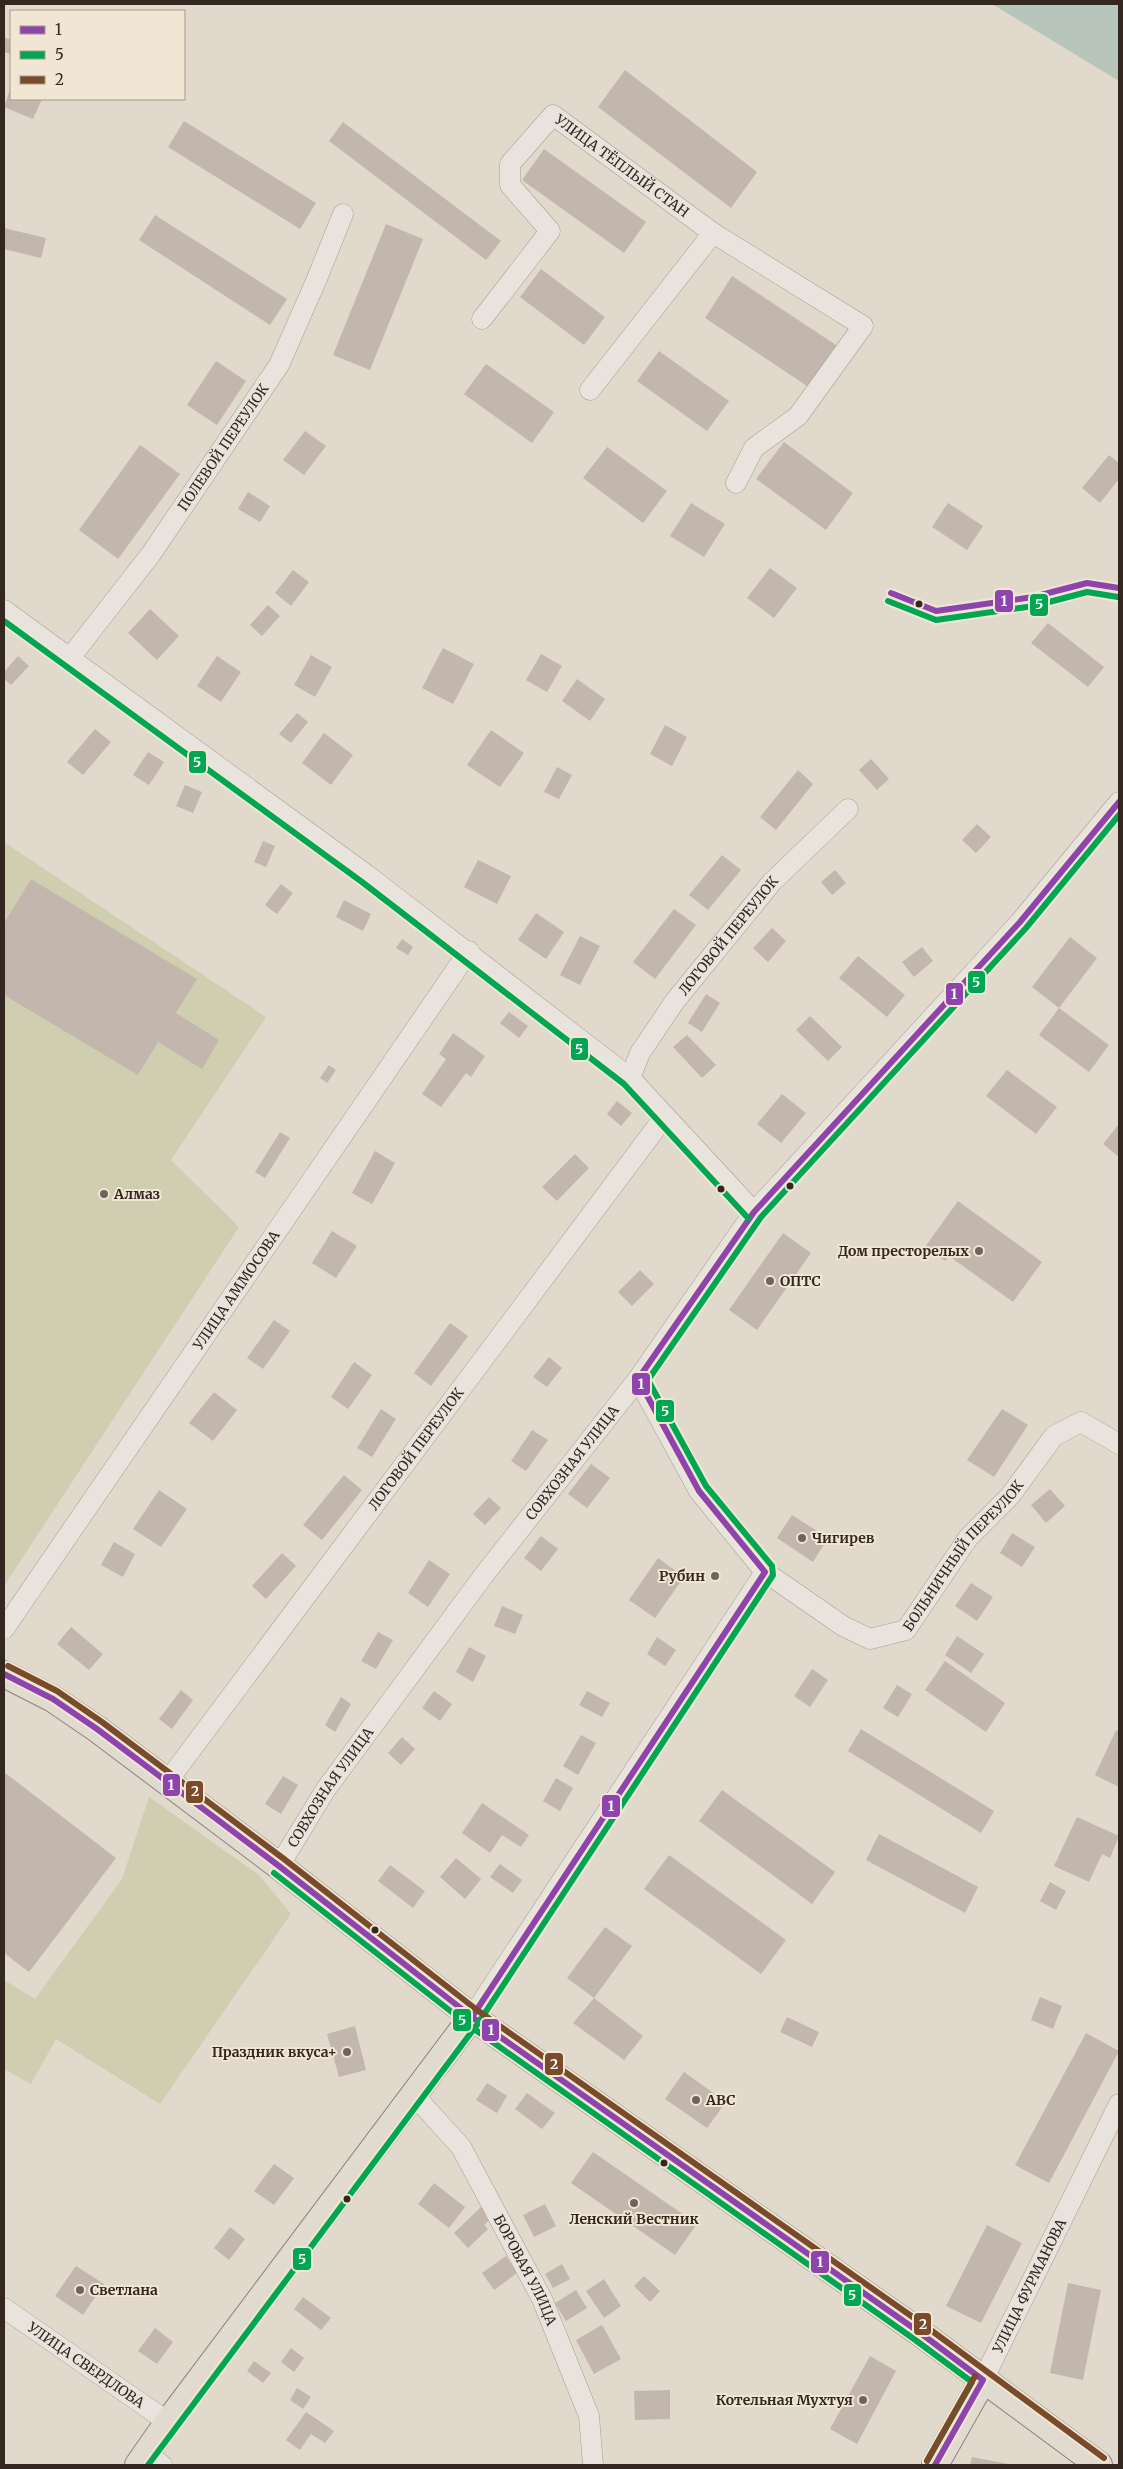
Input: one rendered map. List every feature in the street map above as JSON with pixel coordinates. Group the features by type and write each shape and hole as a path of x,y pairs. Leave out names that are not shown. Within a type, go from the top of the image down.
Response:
{"main road":[{"path":"4,1674 53,1699 278,1866 472,2017 919,2332 1099,2465"},
{"path":"149,2462 168,2422 472,2017"},
{"name":"УЛИЦА ФУРМАНОВА","path":"935,2465 983,2380"}],"street":[{"name":"УЛИЦА ТЁПЛЫЙ СТАН","path":"482,319 550,231 510,185 510,164 554,115 713,232"},
{"name":"ПОЛЕВОЙ ПЕРЕУЛОК","path":"69,659 151,554 279,365 343,214"},
{"path":"590,390 713,232 863,326 798,416 754,448 736,483"},
{"path":"4,610 366,874 630,1078 754,1212"},
{"name":"СОВХОЗНАЯ УЛИЦА","path":"278,1866 326,1789 484,1575 638,1378 754,1212 1020,922 1119,802"},
{"name":"ЛОГОВОЙ ПЕРЕУЛОК","path":"630,1078 640,1053 675,1001 772,882 848,809"},
{"name":"УЛИЦА АММОСОВА","path":"4,1629 468,952"},
{"name":"ЛОГОВОЙ ПЕРЕУЛОК","path":"167,1782 665,1116"},
{"path":"472,2017 765,1572 699,1491 638,1378"},
{"name":"БОЛЬНИЧНЫЙ ПЕРЕУЛОК","path":"765,1572 844,1626 870,1639 906,1630 968,1538 1010,1496 1054,1436 1081,1422 1119,1444"},
{"name":"БОРОВАЯ УЛИЦА","path":"414,2094 461,2147 542,2299 589,2416 593,2465"},
{"name":"УЛИЦА ФУРМАНОВА","path":"983,2380 1119,2104"},
{"name":"УЛИЦА СВЕРДЛОВА","path":"4,2308 168,2422"}],"shaded area":[{"path":"992,4 1119,4 1119,81"},
{"name":"Алмаз","path":"4,842 266,1017 171,1160 239,1227 4,1586"},
{"path":"149,1797 259,1875 291,1914 160,2104 56,2039 31,2084 4,2069 4,1980 35,1999 122,1879"}],"building":[{"path":"4,37 10,40 10,54 4,52"},
{"path":"625,70 757,172 731,208 598,107"},
{"path":"10,90 10,100 42,100 33,119 4,107"},
{"path":"184,121 316,203 300,229 168,147"},
{"path":"343,122 501,241 486,260 329,141"},
{"path":"544,149 646,222 624,253 522,180"},
{"path":"155,215 287,299 270,325 139,240"},
{"path":"386,224 423,239 370,370 333,355"},
{"path":"4,228 46,238 41,258 4,249"},
{"path":"541,269 605,317 584,345 520,297"},
{"path":"732,276 839,347 810,388 705,318"},
{"path":"659,351 729,401 707,431 637,381"},
{"path":"216,361 246,381 217,425 187,405"},
{"path":"486,364 554,412 532,443 464,394"},
{"path":"305,431 326,446 304,475 283,460"},
{"path":"784,442 853,493 826,530 756,479"},
{"path":"140,445 180,474 118,559 79,530"},
{"path":"607,447 667,491 643,523 583,478"},
{"path":"1109,455 1119,463 1119,479 1100,503 1082,488"},
{"path":"248,492 270,506 260,522 238,509"},
{"path":"691,503 725,524 704,557 670,536"},
{"path":"948,503 983,526 967,550 932,527"},
{"path":"770,568 797,588 774,618 747,598"},
{"path":"293,570 309,582 291,606 275,593"},
{"path":"268,605 280,616 262,636 250,625"},
{"path":"150,609 179,636 157,660 128,633"},
{"path":"1048,623 1104,667 1088,687 1031,643"},
{"path":"443,648 474,664 453,704 422,688"},
{"path":"541,654 562,666 547,692 526,680"},
{"path":"311,655 332,667 315,697 294,685"},
{"path":"18,656 29,666 11,685 4,679 4,672"},
{"path":"217,656 241,672 221,702 197,686"},
{"path":"577,679 605,699 590,721 562,701"},
{"path":"297,713 308,722 291,743 279,734"},
{"path":"665,725 687,737 672,766 650,754"},
{"path":"95,729 111,742 83,775 67,762"},
{"path":"491,730 524,753 500,787 467,765"},
{"path":"324,733 353,755 331,785 302,763"},
{"path":"148,752 164,762 149,785 133,775"},
{"path":"871,759 889,779 877,790 859,770"},
{"path":"557,767 572,775 559,799 544,792"},
{"path":"798,770 813,784 776,830 760,817"},
{"path":"185,785 202,792 193,813 176,806"},
{"path":"977,824 991,837 976,853 962,840"},
{"path":"263,841 275,846 266,867 254,862"},
{"path":"722,855 741,870 708,910 689,895"},
{"path":"478,860 511,876 497,904 464,887"},
{"path":"835,870 846,883 832,895 821,882"},
{"path":"31,879 197,979 176,1013 219,1040 202,1069 158,1042 138,1075 4,995 4,923"},
{"path":"281,884 293,893 277,914 265,905"},
{"path":"344,900 371,914 363,931 336,917"},
{"path":"674,909 696,925 655,979 633,962"},
{"path":"536,913 564,932 546,959 518,940"},
{"path":"772,928 786,941 768,962 753,948"},
{"path":"580,936 600,946 580,985 560,975"},
{"path":"1070,937 1097,958 1059,1008 1032,987"},
{"path":"402,939 413,947 408,955 396,948"},
{"path":"922,947 933,961 914,977 902,962"},
{"path":"858,956 905,995 887,1017 839,978"},
{"path":"706,994 720,1003 702,1032 688,1023"},
{"path":"1059,1008 1109,1045 1089,1072 1039,1035"},
{"path":"509,1012 528,1026 519,1038 500,1023"},
{"path":"810,1016 842,1047 828,1061 796,1030"},
{"path":"453,1033 485,1056 471,1077 466,1073 441,1107 422,1094 446,1059 439,1054"},
{"path":"687,1035 716,1065 702,1078 673,1047"},
{"path":"329,1065 336,1070 327,1083 320,1078"},
{"path":"1007,1070 1057,1107 1036,1134 986,1096"},
{"path":"782,1094 806,1113 781,1143 757,1124"},
{"path":"617,1101 632,1113 621,1126 607,1114"},
{"path":"1119,1124 1119,1157 1103,1144"},
{"path":"280,1132 290,1138 265,1178 255,1172"},
{"path":"375,1151 395,1163 372,1204 352,1193"},
{"path":"575,1154 589,1168 557,1201 542,1187"},
{"name":"Дом престорелых","path":"958,1201 1042,1262 1013,1302 949,1256 945,1261 925,1247"},
{"path":"332,1231 357,1246 336,1278 312,1263"},
{"name":"ОПТС","path":"783,1233 811,1253 757,1330 729,1310"},
{"path":"640,1270 654,1284 632,1306 618,1292"},
{"path":"274,1320 290,1331 263,1369 247,1358"},
{"path":"450,1323 468,1336 431,1386 414,1373"},
{"path":"549,1357 562,1368 547,1387 533,1377"},
{"path":"354,1362 372,1375 348,1409 331,1397"},
{"path":"214,1392 237,1410 213,1441 189,1423"},
{"path":"381,1409 396,1419 372,1457 357,1448"},
{"path":"1002,1409 1028,1425 994,1477 967,1460"},
{"path":"532,1430 548,1440 526,1471 511,1461"},
{"path":"591,1464 610,1478 587,1508 568,1494"},
{"path":"344,1475 362,1490 322,1540 303,1525"},
{"path":"1050,1489 1065,1506 1046,1523 1031,1505"},
{"path":"159,1490 187,1509 161,1547 133,1529"},
{"path":"489,1497 501,1508 485,1525 473,1514"},
{"name":"Чигирев","path":"792,1515 828,1538 813,1562 777,1538"},
{"path":"1012,1533 1035,1547 1022,1567 1000,1553"},
{"path":"541,1536 558,1549 541,1571 524,1558"},
{"path":"114,1542 135,1554 123,1577 101,1565"},
{"path":"282,1553 296,1566 266,1599 252,1586"},
{"path":"658,1558 684,1577 655,1618 629,1600"},
{"path":"429,1560 450,1574 428,1607 408,1593"},
{"path":"971,1583 993,1597 977,1621 955,1606"},
{"path":"502,1606 523,1615 515,1634 494,1626"},
{"path":"71,1627 103,1654 89,1670 57,1644"},
{"path":"378,1632 393,1640 376,1669 361,1661"},
{"path":"957,1636 984,1654 971,1673 945,1655"},
{"path":"657,1637 676,1650 665,1666 647,1654"},
{"path":"469,1647 486,1656 473,1682 456,1672"},
{"path":"945,1661 1005,1703 986,1732 925,1690"},
{"path":"812,1669 828,1680 810,1707 794,1696"},
{"path":"897,1685 912,1694 898,1717 883,1708"},
{"path":"181,1690 193,1700 172,1729 159,1719"},
{"path":"434,1691 452,1704 440,1721 422,1708"},
{"path":"587,1691 610,1703 602,1717 579,1705"},
{"path":"341,1697 351,1704 335,1732 325,1725"},
{"path":"861,1729 994,1811 981,1833 848,1751"},
{"path":"1116,1730 1119,1732 1119,1787 1095,1775"},
{"path":"581,1735 596,1743 578,1775 563,1766"},
{"path":"402,1737 415,1749 401,1765 388,1753"},
{"path":"4,1772 116,1858 29,1972 4,1953"},
{"path":"283,1776 298,1785 281,1814 265,1804"},
{"path":"556,1778 573,1788 560,1811 543,1801"},
{"path":"722,1790 835,1872 812,1904 699,1821"},
{"path":"482,1803 529,1835 521,1847 502,1835 490,1853 462,1833"},
{"path":"1077,1817 1119,1836 1110,1858 1102,1854 1089,1882 1054,1866"},
{"path":"879,1834 978,1887 965,1913 866,1860"},
{"path":"669,1855 786,1940 761,1974 644,1889"},
{"path":"456,1858 481,1879 465,1899 440,1877"},
{"path":"500,1864 522,1880 513,1893 490,1877"},
{"path":"390,1865 425,1891 413,1908 378,1881"},
{"path":"1050,1882 1066,1891 1056,1910 1040,1901"},
{"path":"605,1927 632,1946 594,1998 567,1978"},
{"path":"1040,1997 1062,2006 1053,2029 1031,2020"},
{"path":"594,1998 643,2036 624,2060 573,2023"},
{"path":"787,2017 819,2032 812,2047 780,2032"},
{"name":"Праздник вкуса+","path":"355,2026 366,2070 339,2077 327,2034"},
{"path":"1086,2033 1119,2051 1049,2183 1015,2165"},
{"name":"ABC","path":"684,2072 726,2102 707,2128 665,2099"},
{"path":"487,2083 507,2096 497,2113 476,2100"},
{"path":"527,2093 555,2113 542,2129 515,2109"},
{"name":"Ленский Вестник","path":"593,2152 697,2224 675,2255 571,2183"},
{"path":"274,2164 294,2178 274,2205 254,2191"},
{"path":"434,2183 465,2207 449,2228 418,2204"},
{"path":"545,2204 556,2226 534,2237 523,2215"},
{"path":"481,2207 491,2218 484,2225 488,2229 468,2248 454,2233"},
{"path":"987,2225 1022,2243 981,2323 946,2306"},
{"path":"230,2227 245,2239 229,2260 214,2248"},
{"path":"506,2256 517,2273 494,2290 482,2273"},
{"path":"562,2264 570,2279 553,2288 545,2274"},
{"name":"Светлана","path":"76,2266 104,2284 83,2315 55,2296"},
{"path":"644,2276 660,2291 650,2302 634,2286"},
{"path":"604,2279 621,2306 604,2318 586,2291"},
{"path":"1068,2283 1101,2290 1083,2380 1050,2373"},
{"path":"576,2290 587,2308 566,2321 555,2303"},
{"path":"303,2297 331,2318 321,2330 294,2309"},
{"path":"602,2325 621,2359 594,2374 576,2340"},
{"path":"155,2328 173,2342 157,2364 138,2351"},
{"path":"291,2348 304,2358 294,2372 281,2362"},
{"name":"Котельная Мухтуя","path":"870,2356 896,2371 857,2444 830,2429"},
{"path":"254,2361 271,2373 263,2383 247,2371"},
{"path":"297,2388 311,2397 303,2409 290,2400"},
{"path":"670,2390 670,2419 635,2420 634,2391"},
{"path":"306,2412 334,2431 325,2443 311,2434 300,2450 286,2440"},
{"path":"972,2457 1008,2464 1008,2465 970,2465"}],"transit line":[{"name":"1","path":"891,593 936,611 1033,597 1087,583 1119,588"},
{"name":"5","path":"888,601 936,620 1034,606 1087,592 1118,597"},
{"name":"5","path":"4,621 362,882 624,1084 748,1218"},
{"name":"1","path":"472,2017 765,1572 699,1491 638,1379 754,1212 1020,922 1119,802"},
{"name":"5","path":"148,2465 479,2022 773,1575 772,1566 706,1486 648,1380 761,1217 1026,928 1119,815"},
{"name":"2","path":"8,1666 57,1691 102,1722 284,1859 477,2010 924,2325 1104,2458"},
{"name":"1","path":"4,1674 53,1699 97,1729 279,1866 472,2017 919,2332 983,2380"},
{"name":"5","path":"274,1873 467,2024 914,2339 972,2382 927,2461"},
{"name":"2","path":"927,2461 975,2376"},
{"name":"1","path":"935,2465 983,2380"}],"place":[{"name":"Алмаз","path":"104,1194"},
{"name":"Дом престорелых","path":"979,1251"},
{"name":"ОПТС","path":"770,1281"},
{"name":"Чигирев","path":"802,1538"},
{"name":"Рубин","path":"715,1576"},
{"name":"Праздник вкуса+","path":"347,2052"},
{"name":"ABC","path":"696,2100"},
{"name":"Ленский Вестник","path":"634,2203"},
{"name":"Светлана","path":"80,2290"},
{"name":"Котельная Мухтуя","path":"863,2400"}]}
